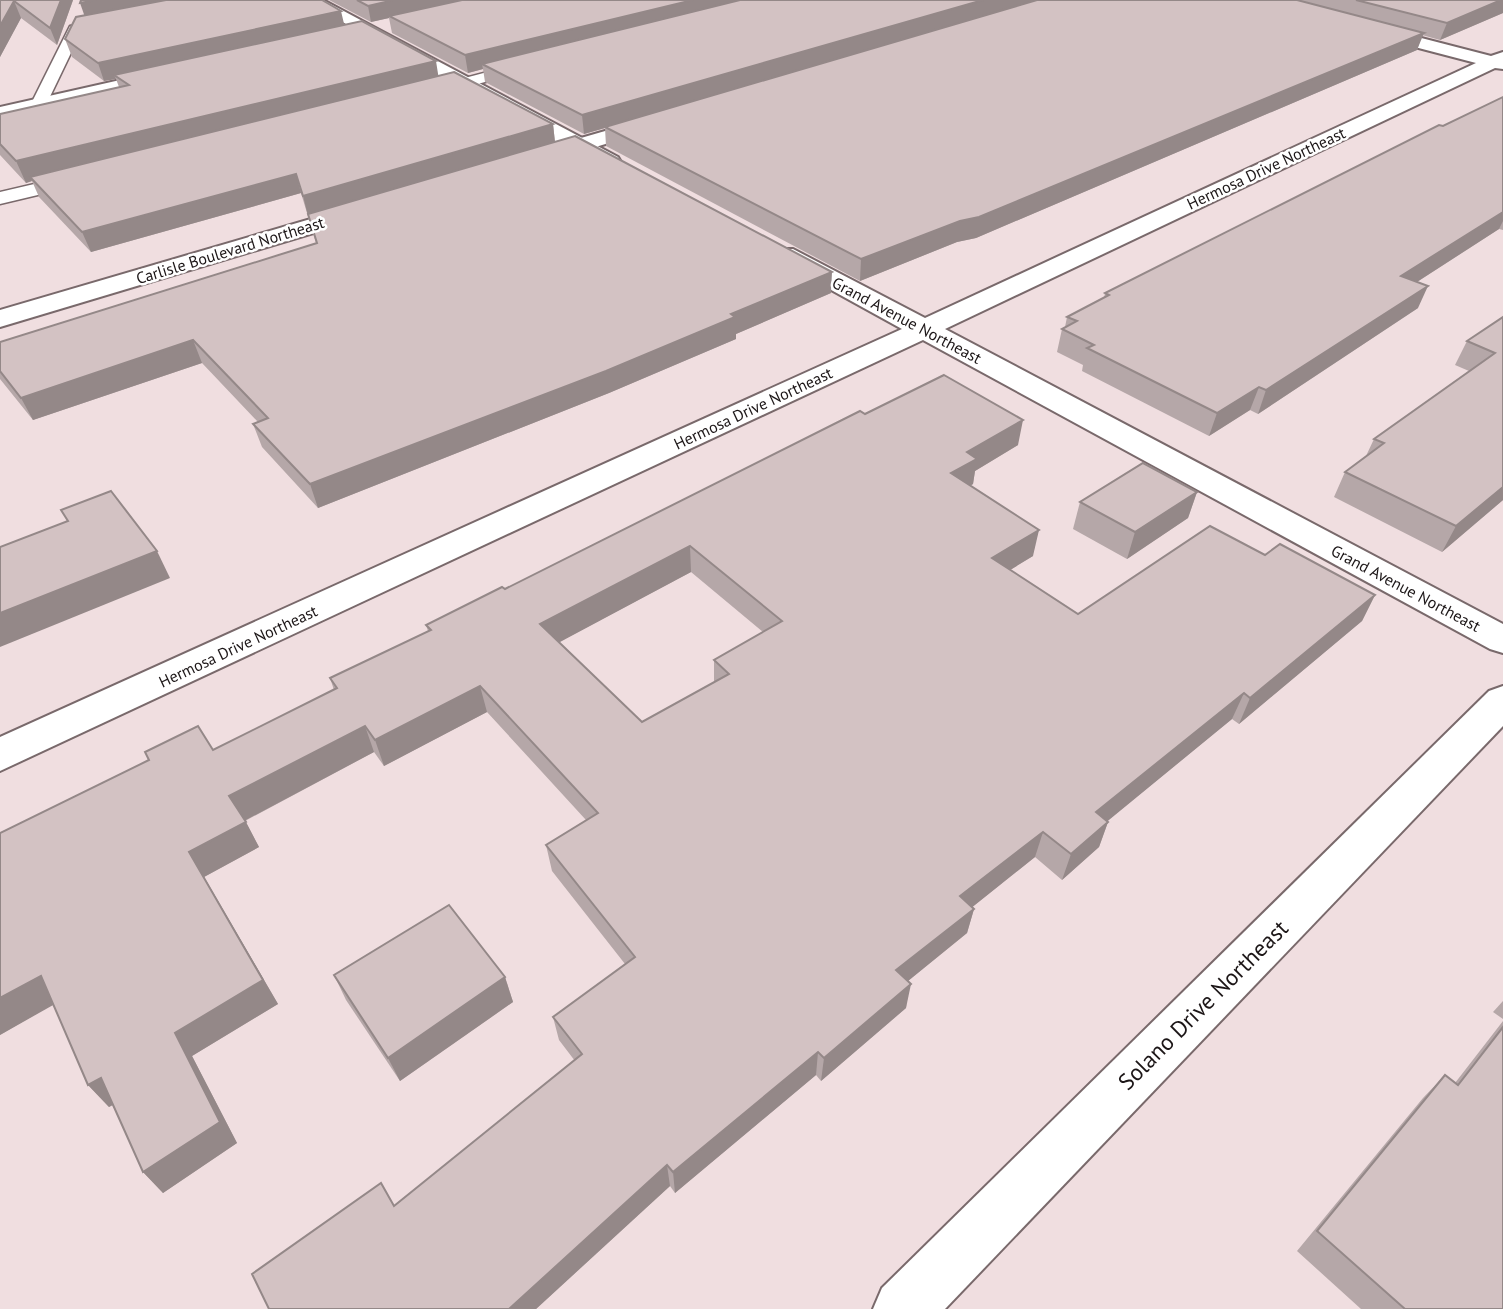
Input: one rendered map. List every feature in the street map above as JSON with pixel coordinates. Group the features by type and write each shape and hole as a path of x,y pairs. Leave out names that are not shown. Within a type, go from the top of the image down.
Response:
{"street":[{"path":"311,0 637,177"},
{"path":"1348,23 1500,61"},
{"name":"Hermosa Drive Northeast","path":"0,755 1500,61"},
{"path":"0,113 185,72"},
{"path":"513,165 671,118"},
{"name":"Carlisle Boulevard Northeast","path":"0,319 382,205"},
{"name":"Grand Avenue Northeast","path":"759,241 1503,640"},
{"name":"Solano Drive Northeast","path":"903,1309 1503,702"}],"lane":[{"path":"39,104 76,22 115,21"},
{"path":"417,95 537,64"},
{"path":"0,198 97,175"}],"building":[{"path":"0,0 61,0 50,28 14,1 0,26"},
{"path":"166,0 322,0 341,11 98,63 65,39 76,17"},
{"path":"357,0 394,0 368,6"},
{"path":"462,0 693,0 465,55 389,16"},
{"path":"740,0 983,0 582,115 482,64"},
{"path":"1037,0 1297,0 1424,33 979,217 960,221 861,259 605,127"},
{"path":"1356,0 1501,0 1447,23"},
{"path":"362,21 436,61 16,161 0,144 0,114 129,85 114,75"},
{"path":"454,72 553,124 303,196 296,174 82,232 30,177"},
{"path":"1503,97 1503,212 1401,276 1428,286 1266,390 1259,387 1217,413 1087,348 1094,345 1062,329 1077,321 1067,317 1109,295 1105,293 1439,125 1443,126"},
{"path":"575,136 832,272 731,314 735,317 606,371 310,484 253,424 268,418 193,340 21,398 0,371 0,342 317,243 308,214"},
{"path":"1503,317 1503,487 1456,526 1345,472 1384,443 1374,439 1495,353 1467,341"},
{"path":"944,375 1023,420 967,452 977,459 951,473 1039,530 992,558 1078,614 1210,526 1265,555 1280,544 1375,595 1250,698 1244,693 1096,812 1108,822 1071,854 1043,832 960,896 974,909 896,970 911,984 824,1058 818,1052 673,1172 667,1165 509,1309 269,1309 252,1274 381,1183 394,1206 582,1054 553,1017 635,957 546,845 598,813 480,686 375,740 365,726 229,796 246,822 189,852 263,980 175,1033 220,1122 143,1172 101,1078 88,1085 41,976 0,998 0,833 149,760 145,752 198,726 213,750 337,688 330,678 431,630 426,625 502,587 505,589 860,411 865,414","holes":["690,546 782,621 714,660 729,674 642,722 540,624"]},
{"path":"1143,463 1197,492 1135,532 1080,502"},
{"path":"111,491 157,551 0,613 0,547 68,521 61,510"},
{"path":"449,905 505,977 388,1058 334,975"},
{"path":"1503,1027 1503,1309 1405,1309 1317,1231 1445,1075 1458,1085"}]}
